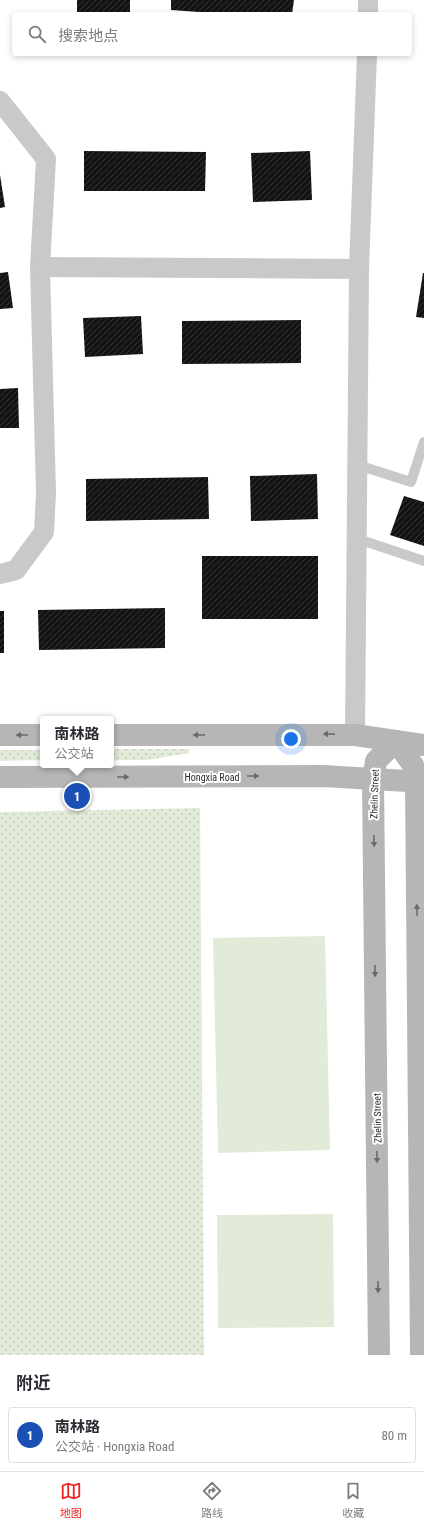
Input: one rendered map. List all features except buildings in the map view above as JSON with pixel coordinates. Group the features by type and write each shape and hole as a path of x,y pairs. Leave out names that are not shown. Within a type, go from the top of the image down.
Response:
{"street":[{"path":"368,0 368,12"},
{"path":"355,735 358,539 359,269 367,56"},
{"path":"0,101 46,159 40,266 46,493 44,532 16,570 0,574"},
{"path":"40,266 359,269"},
{"path":"0,735 40,735"},
{"path":"114,735 355,735 424,745"},
{"path":"396,741 413,765 420,782 422,1355"},
{"name":"Zhelin Street","path":"379,1355 373,780 376,761 396,741"},
{"name":"Hongxia Road","path":"0,777 323,776 420,782"}],"lane":[{"path":"358,465 411,482 424,442"},
{"path":"358,539 424,561"}],"green space":[{"path":"114,749 189,749 189,753 147,760 114,760"},
{"path":"0,750 40,750 40,760 0,761"},
{"path":"200,808 204,1355 0,1355 0,812"},
{"path":"325,936 330,1150 218,1153 213,938"},
{"path":"333,1214 334,1327 218,1328 217,1215"}],"place":[{"name":"南林路","path":"77,796"}]}
